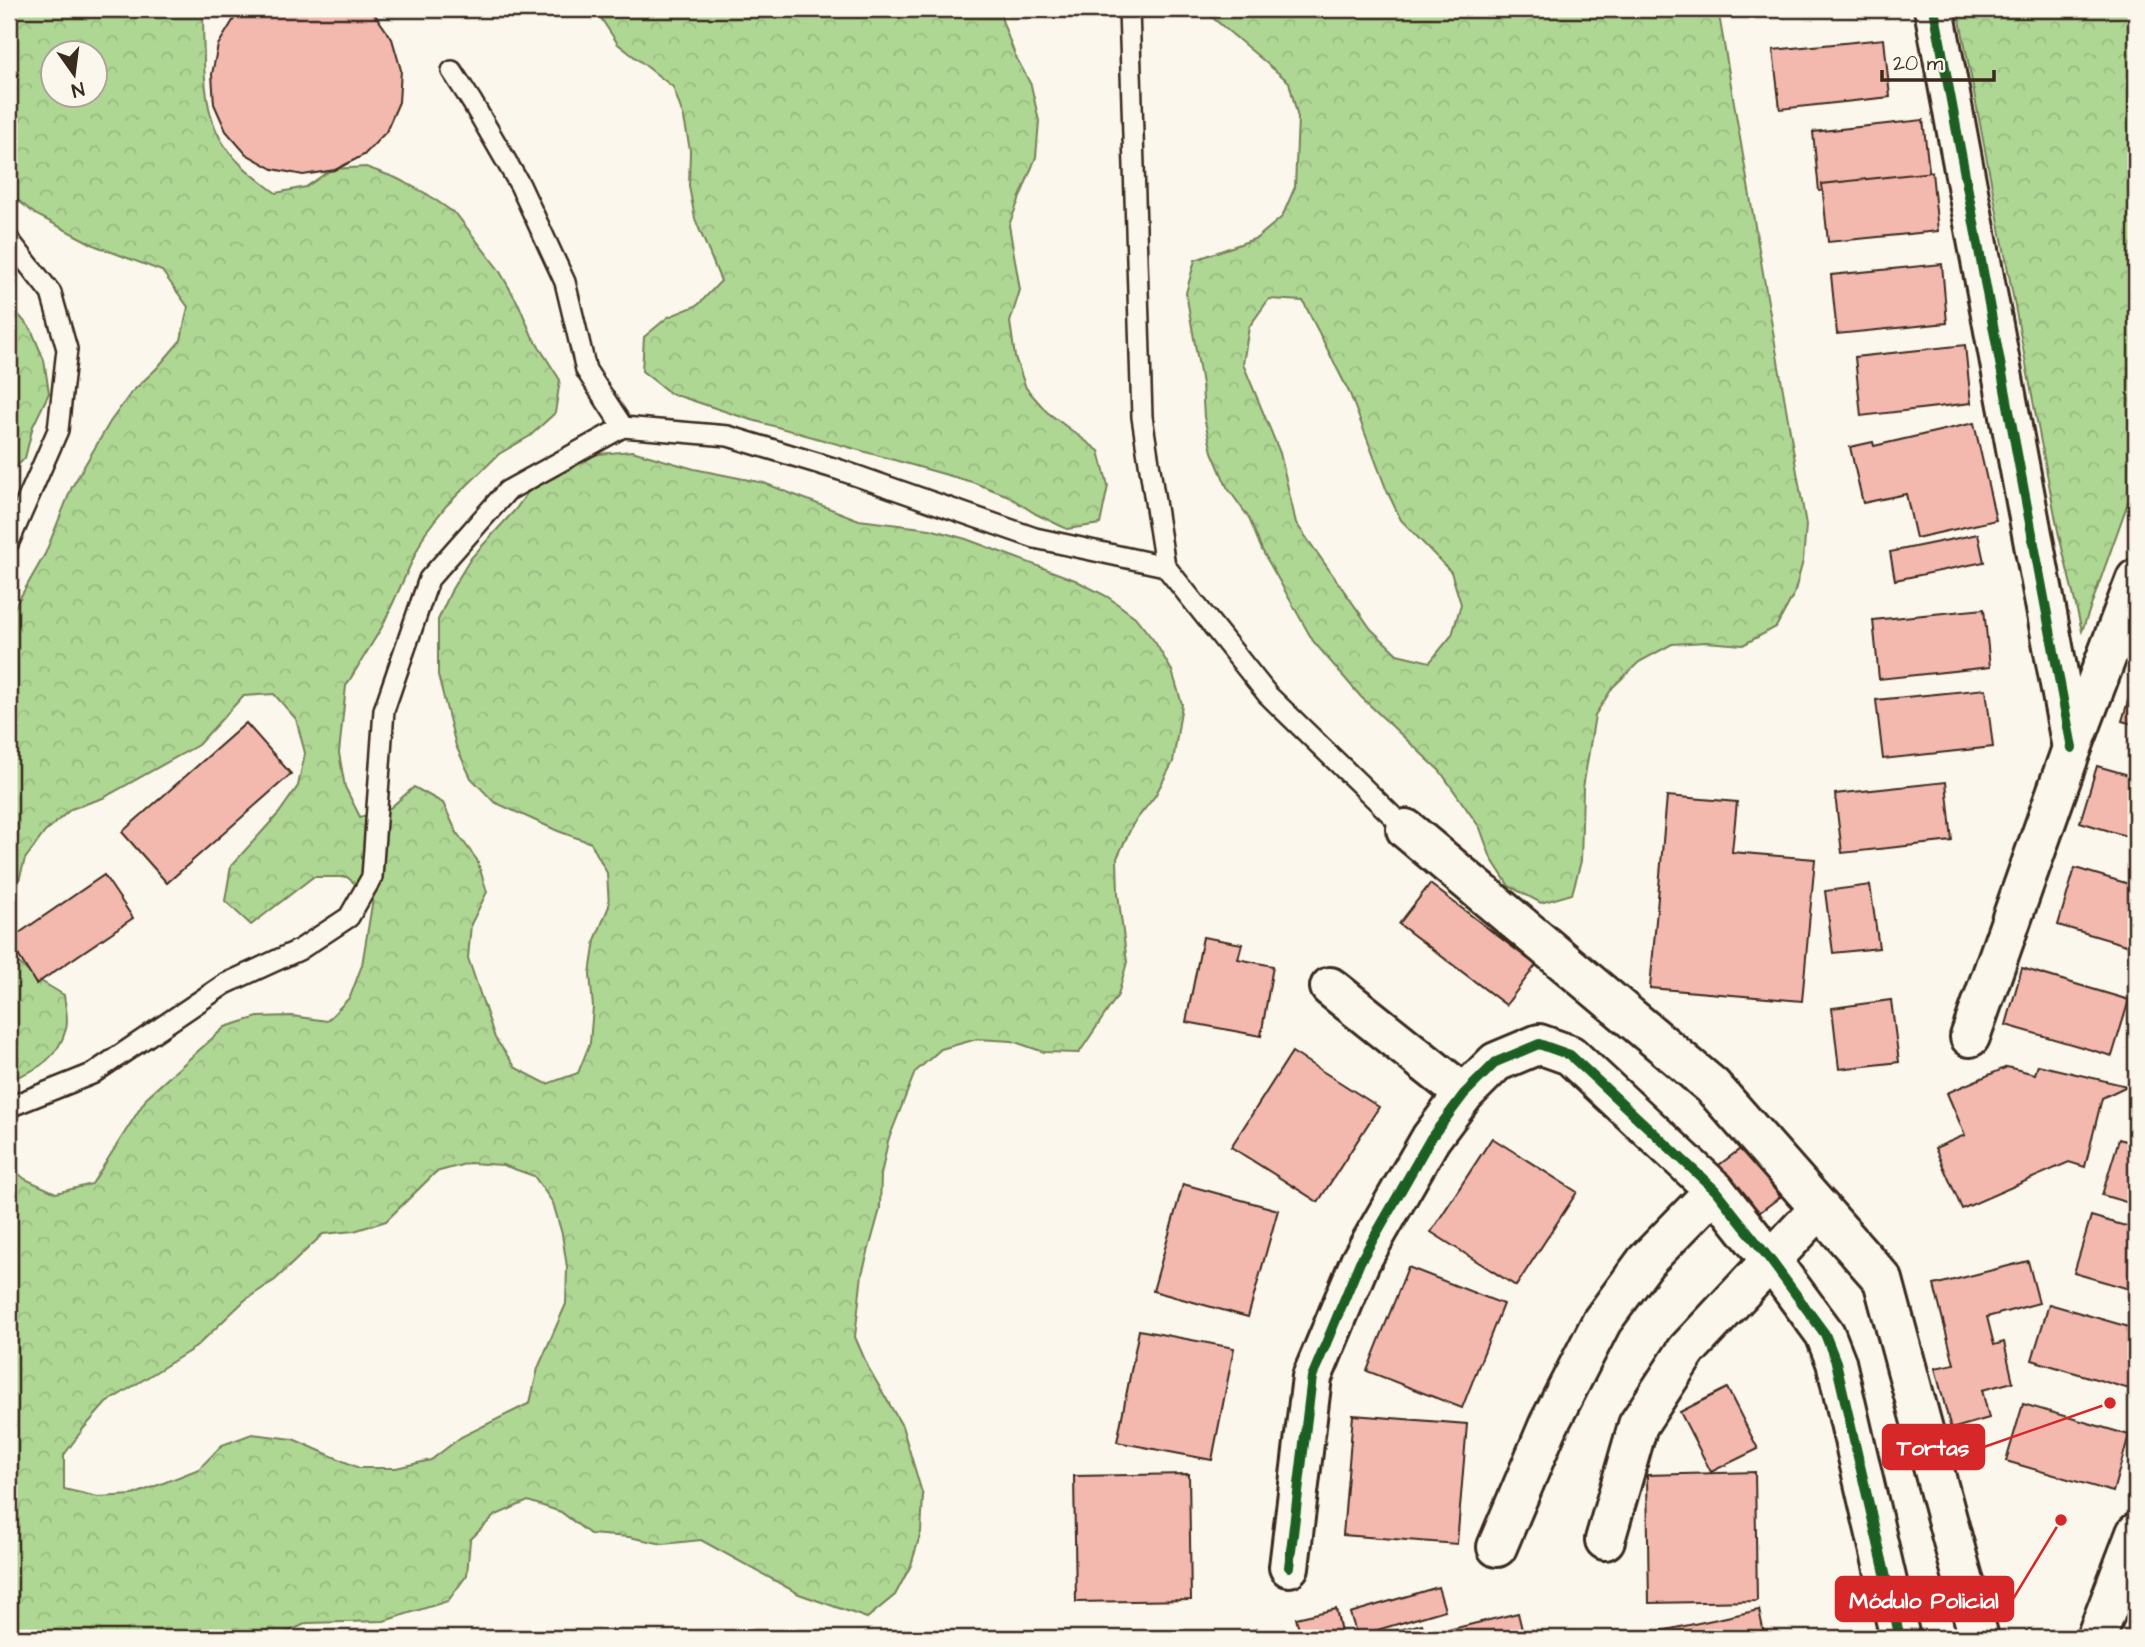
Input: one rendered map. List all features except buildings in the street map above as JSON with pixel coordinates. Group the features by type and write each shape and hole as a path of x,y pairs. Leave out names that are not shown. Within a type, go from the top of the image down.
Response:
{"street":[{"path":"1934,9 2073,748"},
{"path":"1970,1037 2136,579"},
{"path":"1406,829 1712,1087 1883,1280 1979,1638"},
{"path":"1330,987 1464,1094"},
{"path":"1289,1567 1312,1377 1360,1262 1431,1138 1464,1094 1496,1062 1539,1044 1570,1055 1715,1190 1825,1334 1836,1362 1900,1638"},
{"path":"1497,1547 1549,1424 1602,1321 1646,1261 1715,1190"},
{"path":"1605,1540 1638,1426 1687,1350 1820,1208"},
{"path":"2096,1638 2136,1532"}],"lane":[{"path":"1129,9 1142,417 1165,566 1268,695 1406,829"},
{"path":"452,72 520,185 565,282 586,370 623,427"},
{"path":"9,240 51,293 67,349 58,430 9,542"},
{"path":"9,1107 92,1074 225,984 299,950 349,917 372,877 384,710 429,579 507,491 623,427 727,436 840,470 1035,538 1165,566"}],"green space":[{"path":"9,9 204,9 204,63 209,107 220,139 242,166 276,193 306,187 332,169 366,167 396,178 427,194 457,215 499,270 519,305 532,336 560,380 555,413 530,436 499,454 446,506 425,533 382,627 346,686 339,753 345,787 360,817 390,808 414,787 443,803 457,833 477,860 487,892 471,924 468,958 495,1038 516,1068 547,1084 578,1073 590,1043 593,1007 590,974 595,940 609,906 607,873 591,843 494,802 471,778 456,746 438,675 438,620 452,589 471,558 515,510 536,481 564,464 599,454 632,451 694,469 764,483 859,520 930,529 966,539 1075,580 1108,597 1135,617 1155,642 1172,671 1182,704 1173,762 1155,796 1133,824 1117,858 1118,894 1127,962 1118,995 1079,1053 1044,1052 1012,1041 977,1039 941,1049 915,1072 888,1141 881,1175 880,1209 862,1274 855,1337 868,1367 902,1426 923,1496 921,1532 911,1565 895,1595 867,1618 799,1594 701,1540 663,1544 629,1537 590,1534 561,1512 528,1501 494,1516 470,1540 467,1575 448,1601 384,1621 307,1623 275,1638 9,1638 9,1166 25,1179 56,1193 92,1184 148,1096 225,1027 258,1017 292,1016 327,1021 350,997 362,965 373,899 347,877 313,877 251,925 225,901 231,866 279,813 298,786 305,753 296,719 274,694 243,696 198,745 103,798 71,809 45,832 25,859 9,905 9,617 45,554 72,487 110,422 131,393 181,340 188,307 162,271 96,246 35,214 9,193","holes":["469,1163 503,1165 534,1176 553,1203 562,1234 567,1267 566,1304 538,1368 530,1403 461,1437 431,1460 396,1468 359,1468 293,1439 252,1434 222,1445 199,1469 133,1495 98,1497 64,1489 64,1455 106,1403 196,1347 245,1300 275,1280 323,1234 354,1231 386,1221 436,1172"]},
{"path":"595,9 1001,9 1002,20 1015,55 1031,85 1039,121 1036,157 1009,225 1020,290 1010,322 1015,357 1026,388 1047,412 1099,451 1108,486 1100,524 1067,529 1006,495 972,482 745,418 670,393 642,371 644,337 668,317 698,305 721,281 695,219 689,186 690,150 684,118 673,87 618,44"},
{"path":"1206,9 1718,9 1806,525 1803,561 1794,594 1776,627 1743,645 1706,642 1672,644 1639,662 1613,687 1595,715 1583,788 1581,861 1572,894 1541,903 1509,886 1491,858 1480,828 1440,771 1361,697 1313,641 1262,550 1249,518 1227,487 1212,452 1204,417 1202,384 1186,293 1195,260 1257,238 1282,217 1295,187 1298,118 1289,82 1208,14","holes":["1269,299 1303,301 1350,394 1401,520 1451,572 1461,604 1452,635 1430,662 1397,654 1371,629 1296,523 1280,453 1243,364 1249,327"]},
{"path":"1958,9 2136,9 2136,480 2082,631 2058,531"},
{"path":"9,304 31,329 44,360 49,393 33,426 25,458 9,474"},
{"path":"9,954 34,977 64,995 67,1021 62,1039 52,1056 37,1068 9,1079"}],"cycle path":[{"path":"1934,9 2072,748"},
{"path":"1289,1567 1312,1377 1360,1262 1431,1138 1464,1094 1496,1062 1539,1044 1570,1055 1715,1190 1825,1334 1836,1362 1900,1638"}],"place":[{"name":"Tortas","path":"2110,1403"},
{"name":"Módulo Policial","path":"2061,1520"}]}
